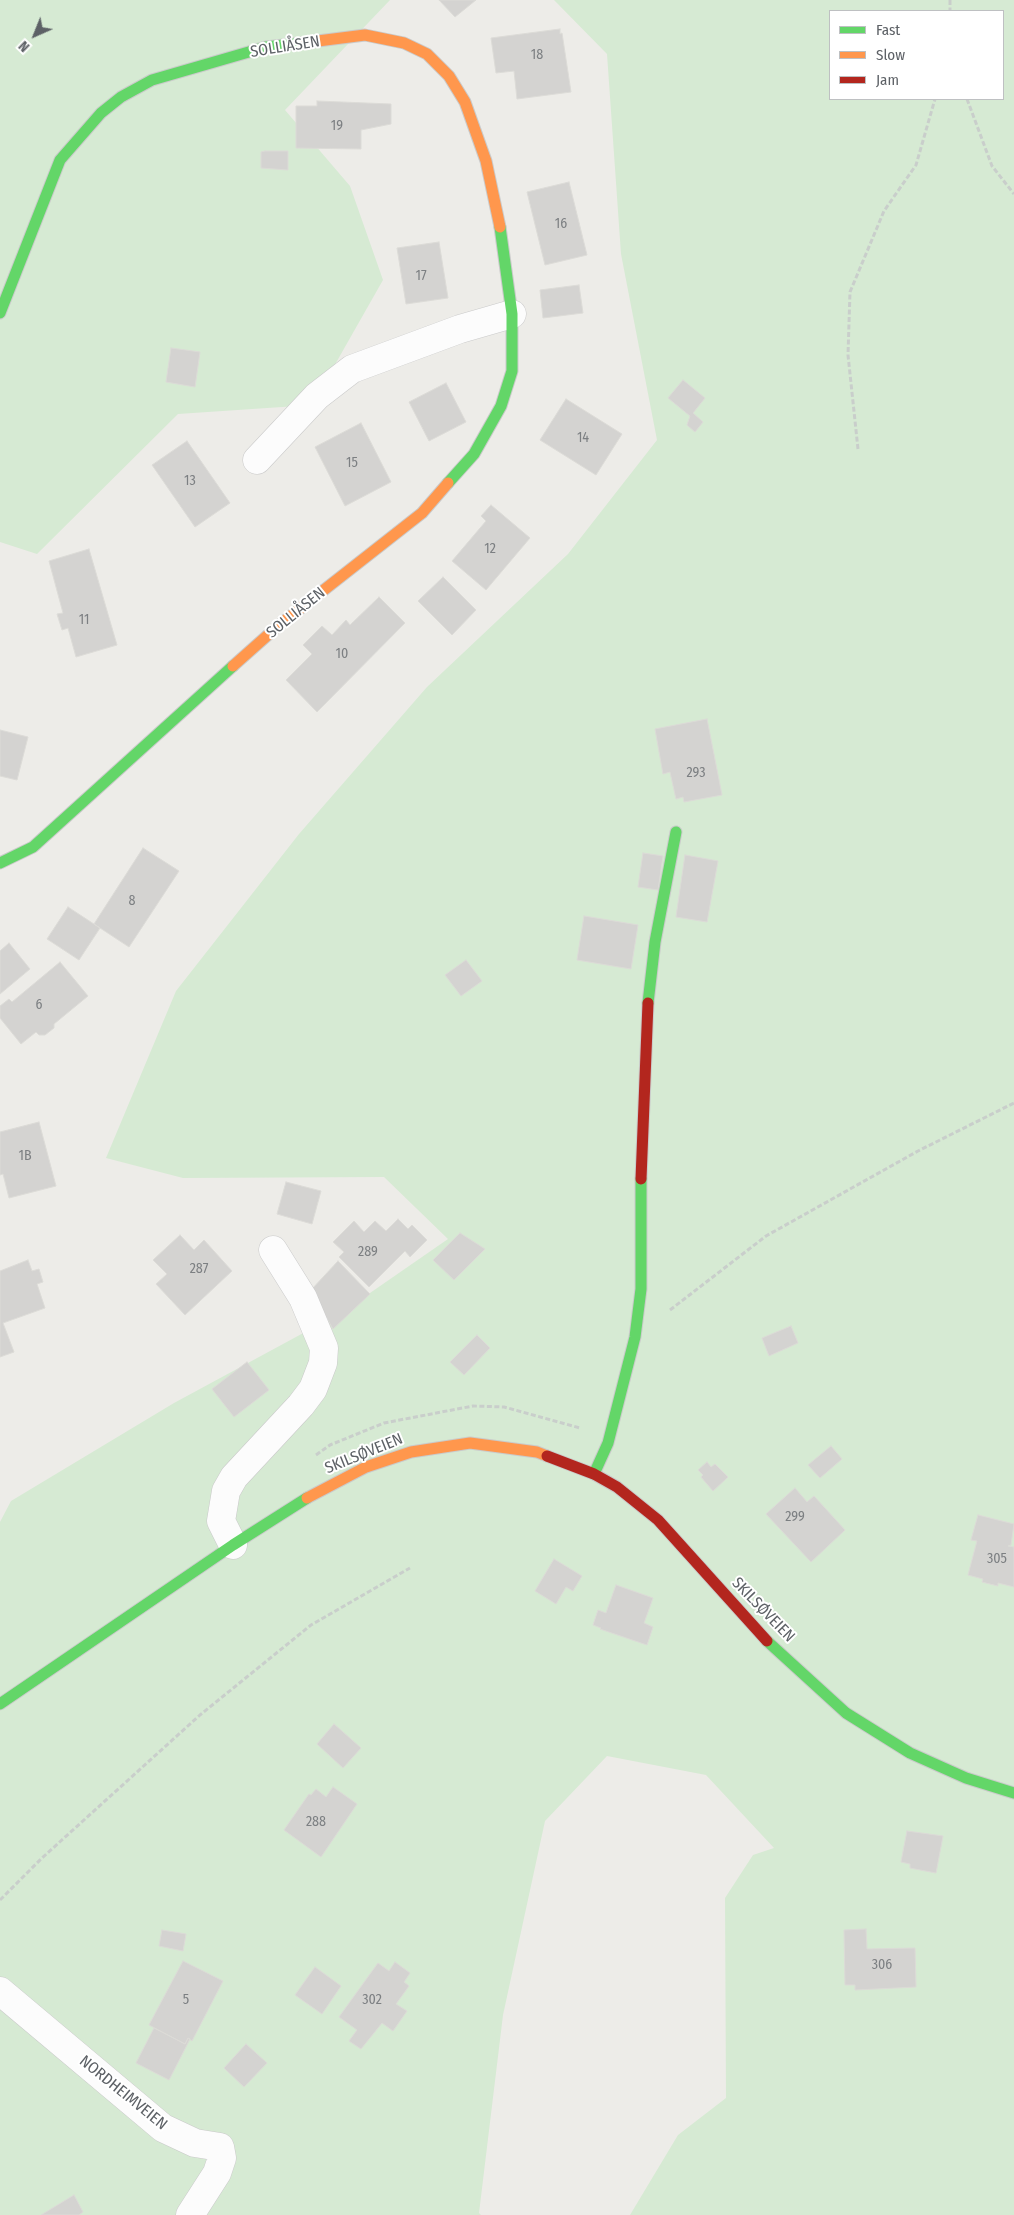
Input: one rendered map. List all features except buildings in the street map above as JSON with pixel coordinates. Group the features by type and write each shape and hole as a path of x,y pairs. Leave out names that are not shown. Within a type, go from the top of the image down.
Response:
{"street":[{"name":"SOLLIÅSEN","path":"0,313 60,160 101,113 121,97 152,80 266,47 365,35 404,43 427,54 448,76 465,102 486,161 497,208 512,314 512,371 501,406 474,454 422,512 278,626 33,846 0,863"},
{"path":"257,460 317,396 352,370 460,330 512,314"},
{"path":"594,1474 608,1443 635,1337 641,1289 640,1207 647,1009 655,942 676,832"},
{"path":"233,1545 221,1521 226,1491 234,1477 301,1405 312,1389 323,1363 324,1348 303,1298 272,1250"},
{"name":"SKILSØVEIEN","path":"0,1704 233,1545 323,1488 366,1467 410,1452 470,1443 537,1452 594,1474 617,1487 658,1520 765,1638 846,1713 910,1753 966,1778 1014,1793"},
{"name":"NORDHEIMVEIEN","path":"0,1991 163,2128 195,2143 220,2147 222,2158 217,2172 190,2215"}],"path":[{"path":"858,449 848,355 850,292 884,211 916,165 935,100"},
{"path":"967,100 992,166 1014,194"},
{"path":"635,1337 766,1236 918,1152 1014,1103"},
{"path":"314,1456 330,1445 384,1423 473,1406 504,1407 582,1429 608,1443"},
{"path":"0,1900 42,1858 200,1715 311,1625 410,1568"}],"green space":[{"path":"0,0 390,0 285,110 350,186 383,280 312,405 178,414 37,554 0,542"},
{"path":"554,0 1014,0 1014,2215 630,2215 678,2135 726,2098 725,1898 753,1855 774,1848 706,1775 607,1756 545,1821 503,2015 479,2213 481,2215 0,2215 0,1522 11,1501 174,1403 344,1311 448,1239 384,1177 183,1178 106,1158 176,991 299,834 427,687 568,554 657,440 621,254 607,54"}],"traffic: fast":[{"path":"0,313 60,160 101,113 121,97 152,80 266,47 302,43"},
{"path":"448,483 474,454 501,406 512,371 512,314 500,227"},
{"path":"0,863 33,847 233,666"},
{"path":"648,1003 655,942 676,832"},
{"path":"594,1474 608,1443 635,1337 641,1289 641,1179"},
{"path":"0,1704 233,1545 307,1498"},
{"path":"767,1641 846,1713 910,1753 966,1778 1014,1793"}],"traffic: slow":[{"path":"302,43 365,35 404,43 427,54 449,76 465,102 486,161 500,227"},
{"path":"233,666 278,626 422,513 448,483"},
{"path":"307,1498 366,1467 411,1452 470,1443 537,1452 547,1456"}],"traffic: jam":[{"path":"641,1179 648,1003"},
{"path":"547,1456 594,1474 617,1487 658,1520 767,1641"}]}
